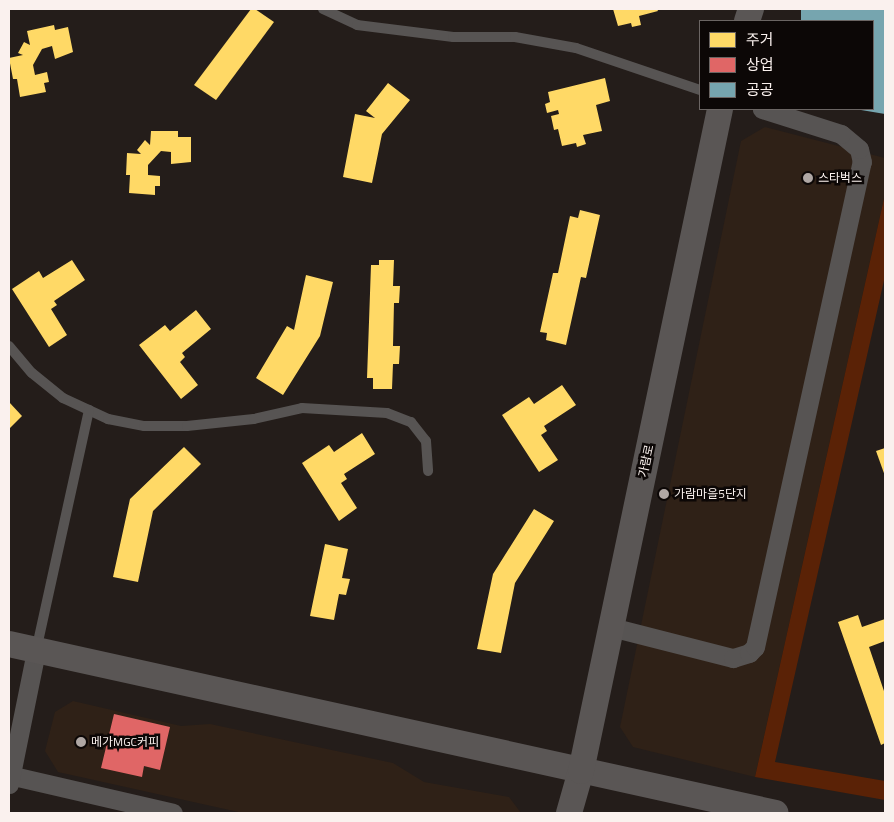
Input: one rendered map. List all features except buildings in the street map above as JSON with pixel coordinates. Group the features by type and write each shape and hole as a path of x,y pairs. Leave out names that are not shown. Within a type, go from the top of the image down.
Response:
{"street":[{"name":"가람로","path":"569,813 611,627 720,110"},
{"path":"611,627 733,658 749,653 755,647 862,162 860,149 841,134 765,110"},
{"path":"9,644 580,771 733,809 776,813"},
{"path":"36,651 9,778 173,813"}],"lane":[{"path":"323,9 357,25 453,37 516,37 576,48 699,90"},
{"path":"9,346 32,373 63,398 108,418 144,426 197,425 254,418 302,408 387,414 411,422 426,441 428,471"},
{"path":"36,651 89,410"}],"shaded area":[{"path":"765,127 885,158 885,194 755,777 633,747 620,727 741,141"},
{"path":"885,194 885,276 775,762 885,781 885,800 755,777"},
{"path":"73,701 181,726 210,724 393,763 424,782 509,797 521,813 243,813 58,772 45,751 55,712"}],"place":[{"name":"스타벅스","path":"808,178"},
{"name":"가람마을5단지","path":"664,494"},
{"name":"메가MGC커피","path":"81,742"}]}
